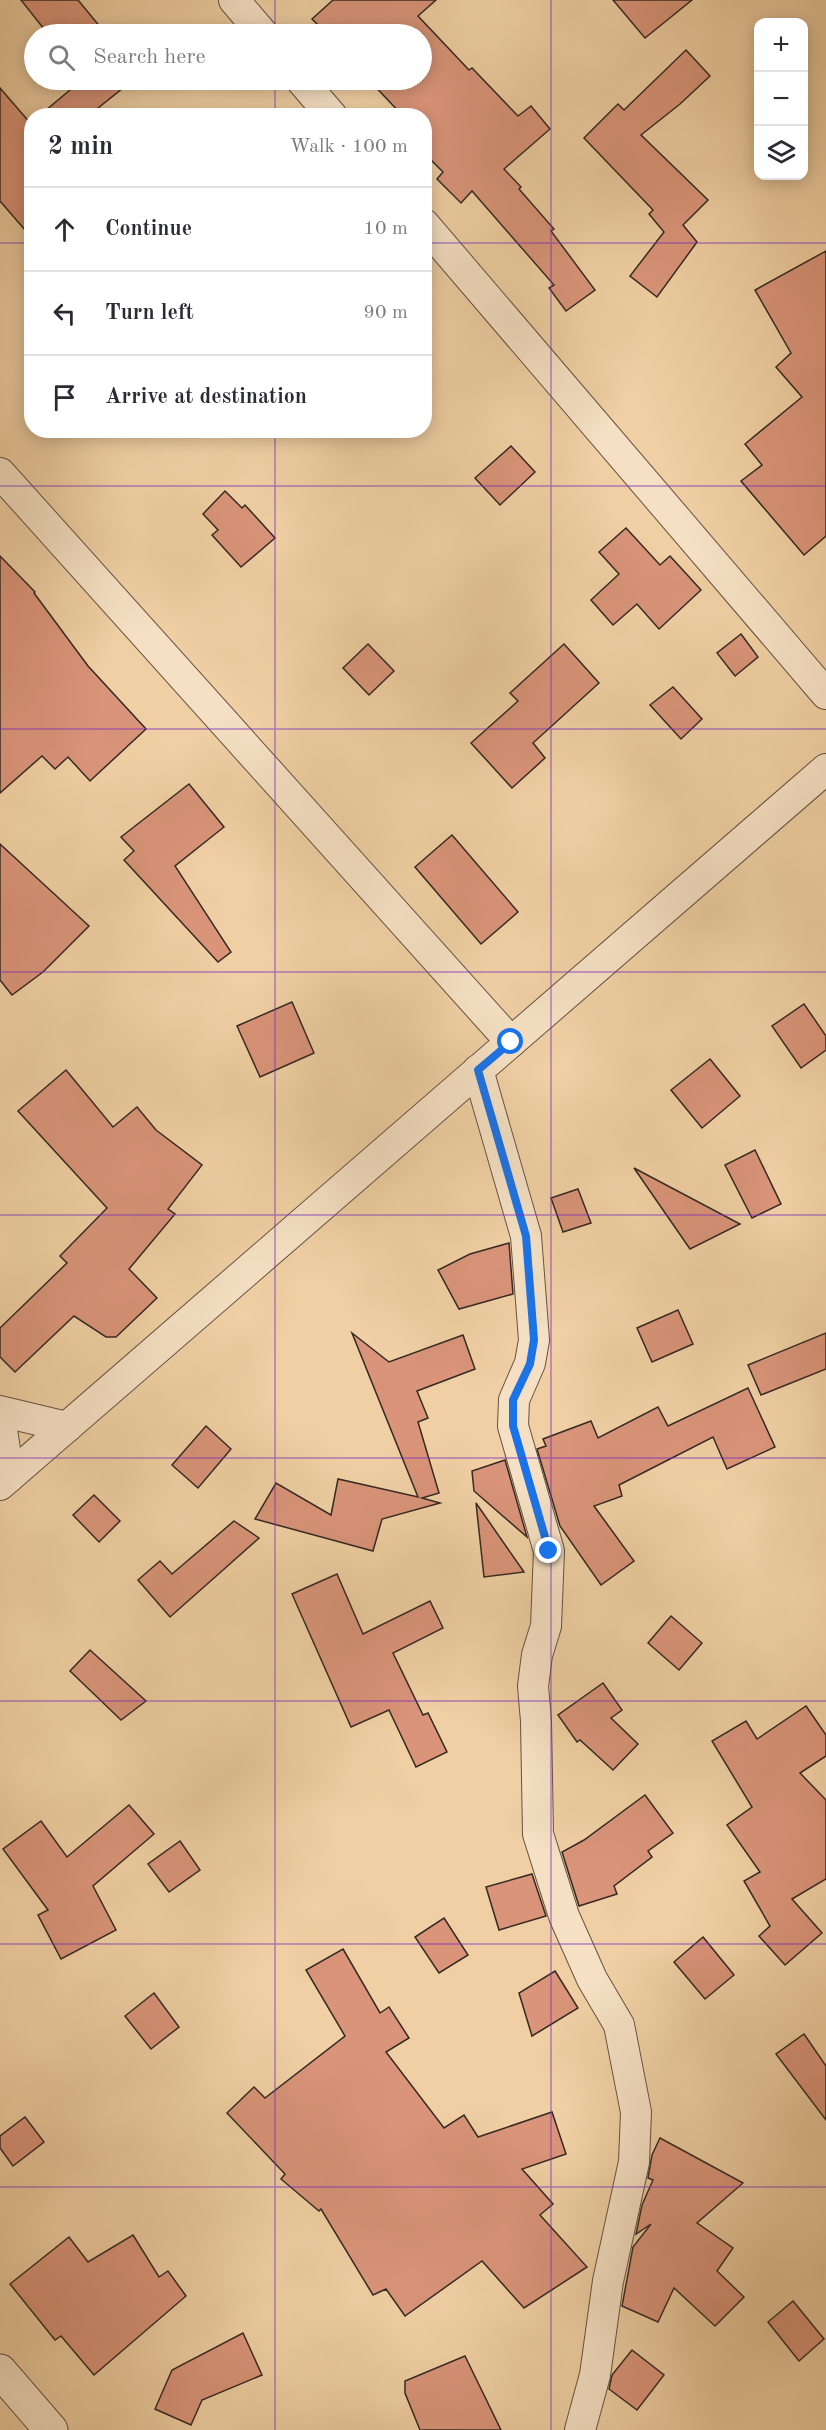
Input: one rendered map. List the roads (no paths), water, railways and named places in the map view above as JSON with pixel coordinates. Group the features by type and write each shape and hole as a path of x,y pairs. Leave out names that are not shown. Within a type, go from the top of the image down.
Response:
{"street":[{"path":"237,1 255,24"},
{"path":"310,90 325,108"},
{"path":"432,233 826,694"},
{"path":"0,473 511,1042"},
{"path":"5,1481 826,769"},
{"path":"478,1070 526,1236 534,1340 530,1364 513,1400 513,1426 549,1551 546,1626 537,1655 533,1686 536,1721 538,1834 564,1916 592,1979 619,2025 636,2112 634,2162 608,2281 595,2375 580,2430"},
{"path":"0,1411 68,1427"},
{"path":"0,1416 5,1481"},
{"path":"0,2371 51,2430"}]}
